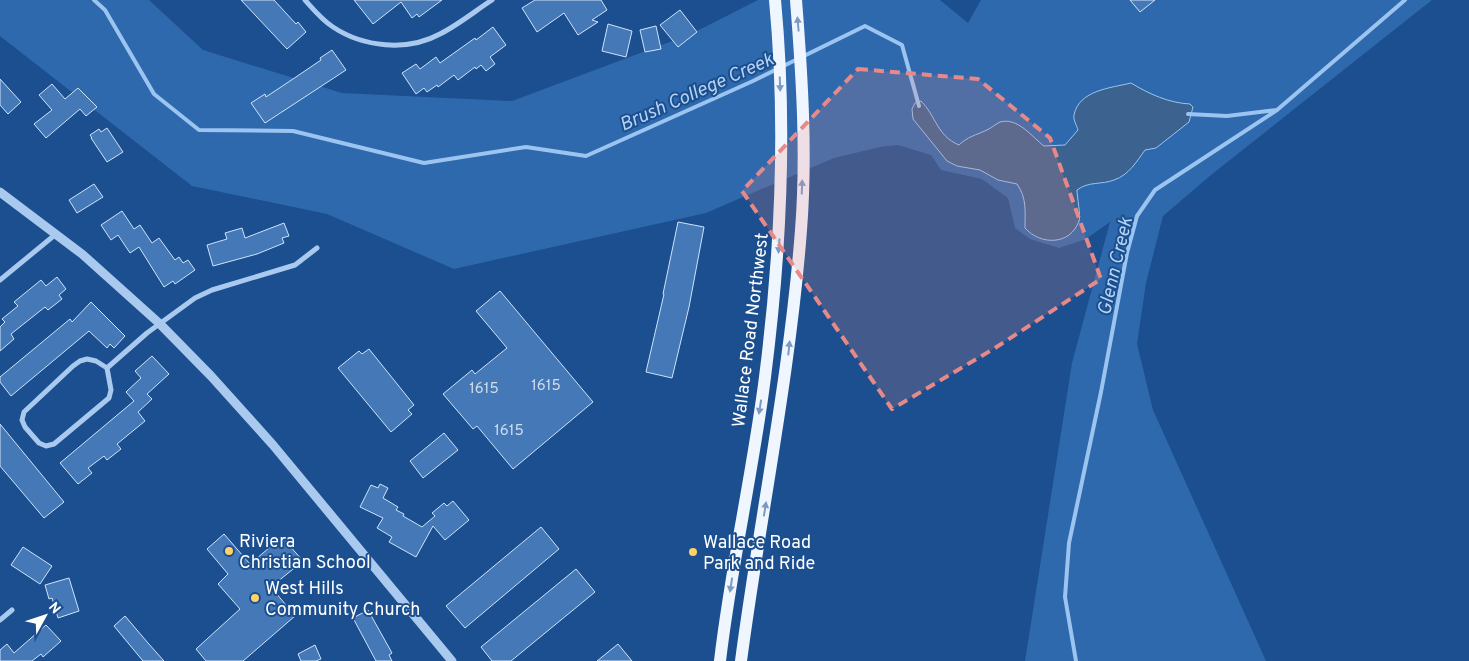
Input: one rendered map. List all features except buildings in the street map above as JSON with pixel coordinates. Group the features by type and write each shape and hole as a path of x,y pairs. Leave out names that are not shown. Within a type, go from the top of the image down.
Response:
{"main road":[{"name":"Wallace Road Northwest","path":"720,661 765,379 776,282 781,210 782,123 775,0"},
{"path":"741,661 788,357 801,228 803,174 802,100 796,0"}],"street":[{"path":"305,0 321,18 333,27 356,39 377,45 422,41 440,34 492,0"},
{"path":"0,192 90,261 160,324 211,376 267,438 451,661"},
{"path":"0,280 56,234"},
{"path":"107,368 147,333 195,298 212,290 295,265 317,248"},
{"path":"87,359 96,361 107,368 111,390 109,398 54,444 46,446 40,443 25,427 22,420 24,412 80,361 87,359"},
{"path":"0,620 12,610"}],"highlighted area":[{"path":"858,69 978,79 1050,138 1101,279 995,348 892,409 813,291 742,191"}],"shaded area":[{"path":"0,0 149,0 203,50 342,93 512,101 691,34 758,0 940,0 968,23 981,0 1432,0 1211,175 1163,216 1146,283 1137,344 1153,410 1266,661 1025,661 1072,363 1110,222 1086,239 1059,248 1030,239 1015,228 1008,198 982,179 941,170 931,155 898,145 880,147 834,158 706,213 454,269 327,214 192,186 0,36"},
{"path":"1131,83 1159,97 1174,102 1190,104 1193,107 1189,122 1156,148 1145,150 1124,175 1109,181 1086,185 1077,190 1079,221 1075,229 1062,239 1046,240 1031,234 1025,228 1024,200 1017,184 998,180 980,170 957,166 947,161 913,119 912,109 915,103 921,101 941,131 959,145 968,138 1000,122 1007,121 1019,125 1044,146 1065,145 1078,130 1074,115 1082,100 1105,89"}],"waterway":[{"name":"Brush College Creek","path":"94,0 105,10 154,94 199,130 293,131 424,163 526,147 586,156 753,81 865,26 902,45 919,106"},
{"name":"Glenn Creek","path":"1076,661 1065,597 1069,543 1101,392 1127,253 1137,216 1155,190 1277,110 1405,0"},
{"name":"Brush College Creek","path":"1188,114 1227,116 1277,110"}],"place":[{"name":"Riviera Christian School","path":"229,551"},
{"name":"Wallace Road Park and Ride","path":"693,552"},
{"name":"West Hills Community Church","path":"255,598"}]}
